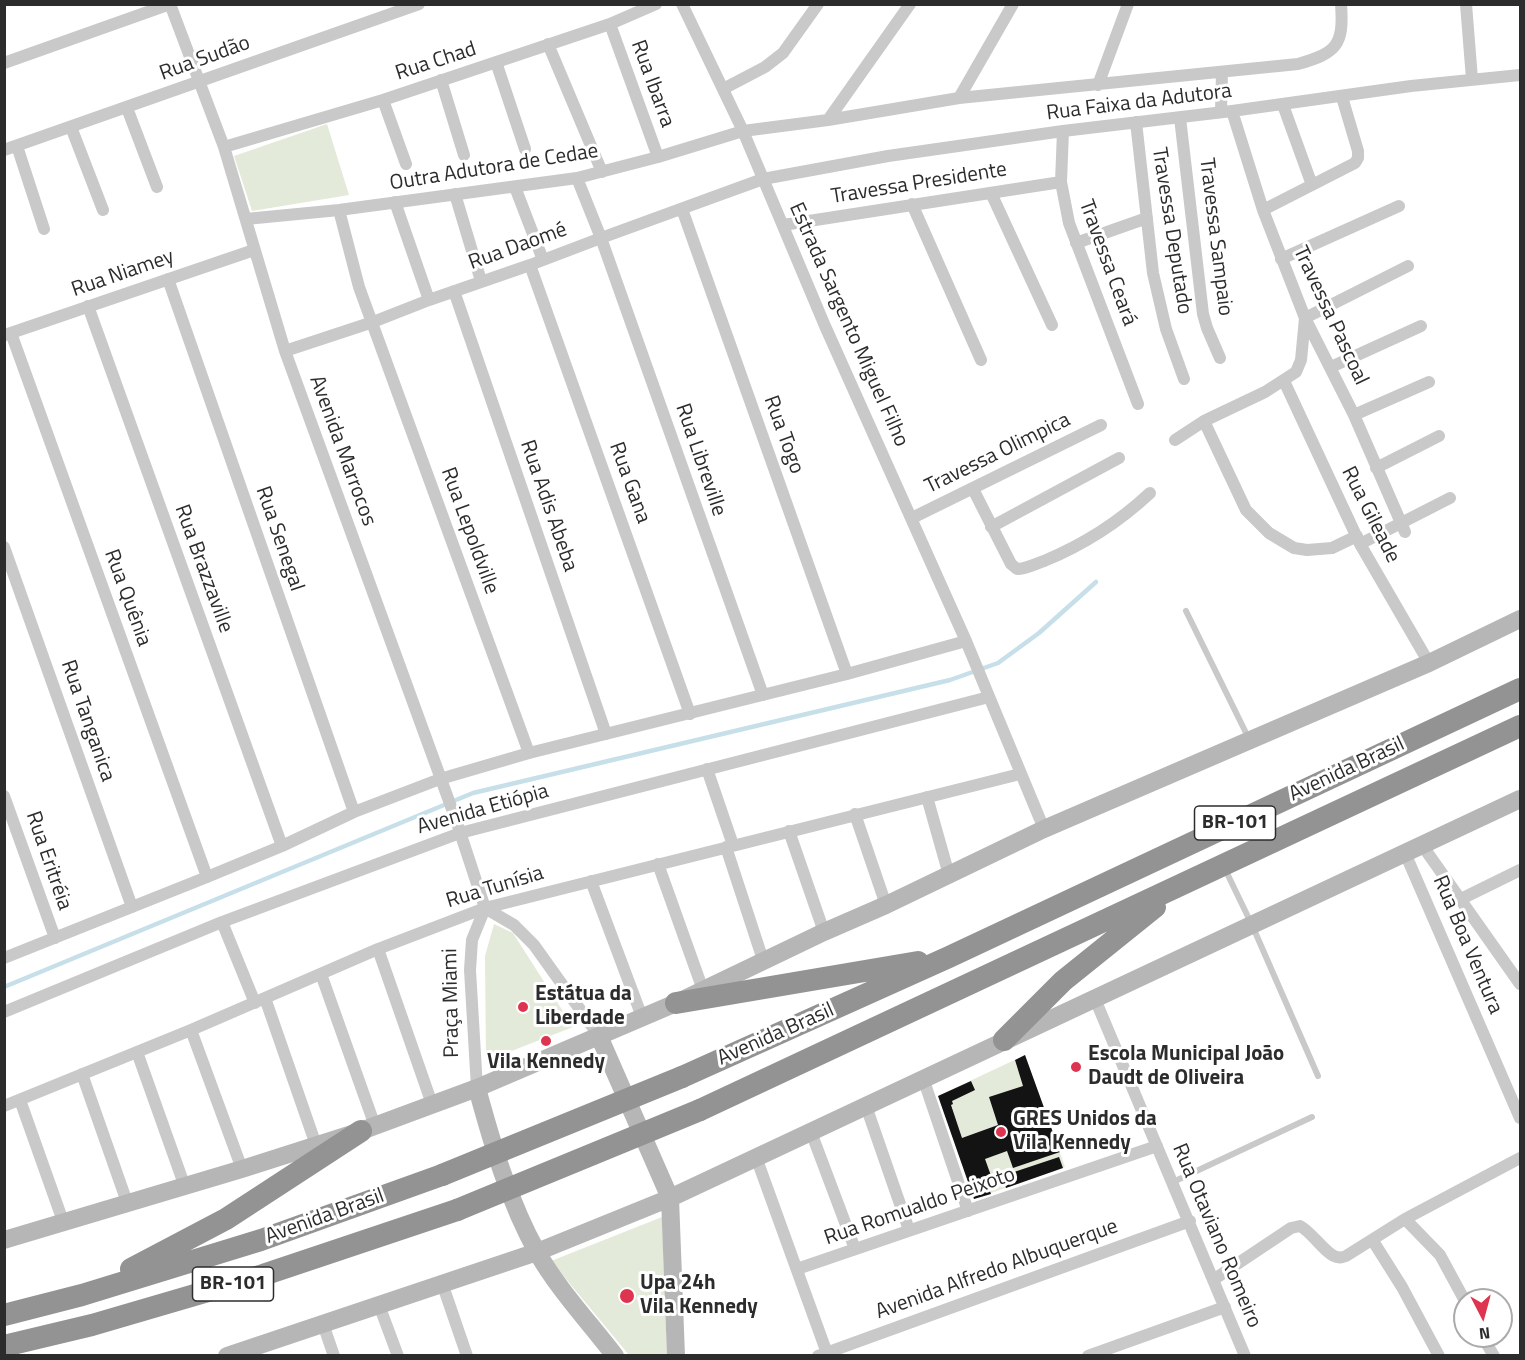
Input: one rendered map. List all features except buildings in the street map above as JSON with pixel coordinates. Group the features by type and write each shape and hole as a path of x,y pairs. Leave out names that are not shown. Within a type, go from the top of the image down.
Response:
{"highway":[{"name":"Avenida Brasil","path":"4,1315 82,1295 261,1240 442,1175 682,1077 950,957 1521,689"},
{"name":"Avenida Brasil","path":"4,1346 92,1325 263,1275 457,1210 700,1110 1521,726"},
{"path":"1004,1040 1064,981 1187,882"},
{"path":"676,1003 950,957"},
{"path":"82,1295 225,1219 368,1128"}],"street":[{"name":"Rua Sudão","path":"4,150 419,4"},
{"name":"Rua Chad","path":"224,147 383,100 610,24 656,4"},
{"name":"Estrada Sargento Miguel Filho","path":"682,4 743,131 825,326 912,518 989,697"},
{"path":"723,89 765,67 783,53 818,4"},
{"path":"828,120 910,4"},
{"path":"959,98 1013,4"},
{"path":"1098,85 1128,4"},
{"name":"Rua Faixa da Adutora","path":"743,131 828,120 959,98 1298,64 1329,53 1339,41 1342,32 1341,4"},
{"path":"1466,4 1472,79"},
{"name":"Avenida Marrocos","path":"170,5 224,147 285,351 443,785 485,908"},
{"path":"4,63 170,5"},
{"name":"Rua Ibarra","path":"610,24 658,157"},
{"path":"548,44 602,172"},
{"path":"496,62 525,149"},
{"name":"Travessa Pascoal","path":"1222,73 1227,111 1281,259 1305,318 1354,415 1403,528"},
{"name":"Rua Faixa da Adutora","path":"763,179 888,156 1063,131 1283,105 1411,86 1521,75"},
{"path":"441,80 464,155"},
{"path":"1263,210 1355,163 1358,151 1342,97"},
{"path":"383,100 405,164"},
{"path":"1283,105 1312,185"},
{"path":"127,108 157,187"},
{"name":"Travessa Sampaio","path":"1180,118 1203,314 1220,358"},
{"name":"Travessa Deputado","path":"1136,122 1153,273 1166,329 1184,379"},
{"path":"71,127 103,210"},
{"name":"Outra Adutora de Cedae","path":"246,219 339,210 577,178 658,157 743,131"},
{"name":"Travessa Ceará","path":"1063,131 1061,182 1064,204 1076,243 1138,404"},
{"path":"17,146 44,230"},
{"name":"Rua Libreville","path":"577,178 601,238 763,695"},
{"name":"Rua Daomé","path":"285,351 373,322 481,281 530,266 763,179"},
{"name":"Travessa Presidente","path":"783,225 1061,182"},
{"path":"515,187 543,260"},
{"path":"991,193 1052,325"},
{"path":"455,194 481,281"},
{"path":"395,202 429,300"},
{"path":"912,204 981,360"},
{"path":"1281,259 1400,206"},
{"name":"Rua Togo","path":"682,209 848,674"},
{"name":"Rua Lepoldville","path":"339,210 359,287 530,753"},
{"path":"1076,243 1147,218"},
{"name":"Rua Niamey","path":"8,334 254,250"},
{"name":"Rua Gana","path":"530,266 690,714"},
{"path":"1175,440 1204,421 1284,381 1296,372 1301,360 1305,318 1408,266"},
{"name":"Rua Senegal","path":"168,279 354,812"},
{"name":"Rua Adis Abeba","path":"454,291 606,734"},
{"name":"Rua Brazzaville","path":"88,306 282,846"},
{"path":"1331,367 1421,326"},
{"name":"Rua Quênia","path":"8,334 207,877"},
{"name":"Rua Gileade","path":"1284,381 1358,540 1429,663"},
{"path":"1354,415 1429,382"},
{"path":"1204,421 1246,510 1269,533 1294,548 1307,550 1332,548 1403,528 1450,498"},
{"name":"Travessa Olimpica","path":"912,518 1101,425"},
{"path":"1376,468 1439,436"},
{"path":"991,527 1119,458"},
{"path":"974,489 991,527 1011,564 1017,569 1023,569 1056,556 1091,538 1128,513 1150,493"},
{"name":"Rua Tanganica","path":"4,547 132,907"},
{"path":"4,1240 64,1224 242,1169 368,1128 477,1088 676,1003 1044,829 1429,663 1521,619"},
{"name":"Avenida Etiópia","path":"4,958 282,846 354,812 443,785 530,753 848,674 966,641"},
{"path":"989,697 1044,829"},
{"name":"Avenida Etiópia","path":"4,1012 458,828 707,769 989,697"},
{"path":"707,769 763,960"},
{"name":"Rua Tunísia","path":"4,1106 191,1030 378,950 485,908 1020,774"},
{"name":"Rua Eritréia","path":"4,796 54,938"},
{"path":"927,797 949,875"},
{"path":"227,1356 269,1349 323,1324 537,1252 670,1197 1521,799"},
{"path":"855,814 886,905"},
{"path":"789,831 824,932"},
{"path":"1414,849 1461,899 1521,984"},
{"name":"Rua Boa Ventura","path":"1414,849 1521,1118"},
{"path":"658,864 703,990"},
{"path":"1461,899 1521,870"},
{"path":"591,881 642,1017"},
{"path":"485,908 514,925 534,945 599,1036 670,1197 676,1307 676,1356"},
{"name":"Praça Miami","path":"485,908 472,940 470,970 477,1088 489,1135 515,1204 537,1252 615,1356"},
{"path":"222,922 260,1000 316,1145"},
{"path":"378,950 432,1104"},
{"path":"321,974 368,1128"},
{"name":"Rua Otaviano Romeiro","path":"1095,999 1245,1356"},
{"path":"191,1030 242,1169"},
{"path":"137,1052 185,1187"},
{"path":"82,1074 129,1204"},
{"path":"923,1078 968,1211"},
{"path":"20,1100 64,1224"},
{"path":"866,1106 909,1230"},
{"path":"811,1132 855,1249"},
{"name":"Rua Romualdo Peixoto","path":"797,1269 1157,1146"},
{"path":"756,1157 797,1269 824,1354"},
{"path":"1213,1280 1291,1228 1300,1226 1308,1230 1331,1255 1338,1258 1346,1256 1406,1220 1521,1158"},
{"path":"1406,1220 1440,1255 1458,1288"},
{"name":"Avenida Alfredo Albuquerque","path":"824,1354 1190,1221"},
{"path":"1373,1241 1408,1297 1439,1356"},
{"path":"442,1283 467,1356"},
{"path":"379,1305 398,1356"},
{"path":"1089,1356 1225,1306"},
{"path":"323,1324 334,1356"}],"lane":[{"path":"1186,611 1250,739"},
{"path":"1223,865 1252,925 1318,1076"},
{"path":"1173,1182 1312,1117"}],"green space":[{"path":"327,124 349,195 252,211 234,156"},
{"path":"494,924 513,933 573,1027 486,1061 485,956"},
{"name":"GRES Unidos da Vila Kennedy","path":"1025,1055 1065,1167 974,1199 938,1096"},
{"path":"662,1217 667,1355 629,1355 551,1261"}],"waterway":[{"path":"4,987 473,793 950,680 998,663 1039,633 1096,582"}],"place":[{"name":"Estátua da Liberdade","path":"523,1007"},
{"name":"Vila Kennedy","path":"546,1041"},
{"name":"Escola Municipal João Daudt de Oliveira","path":"1076,1067"},
{"name":"GRES Unidos da Vila Kennedy","path":"1001,1132"},
{"name":"Upa 24h Vila Kennedy","path":"627,1296"}]}
